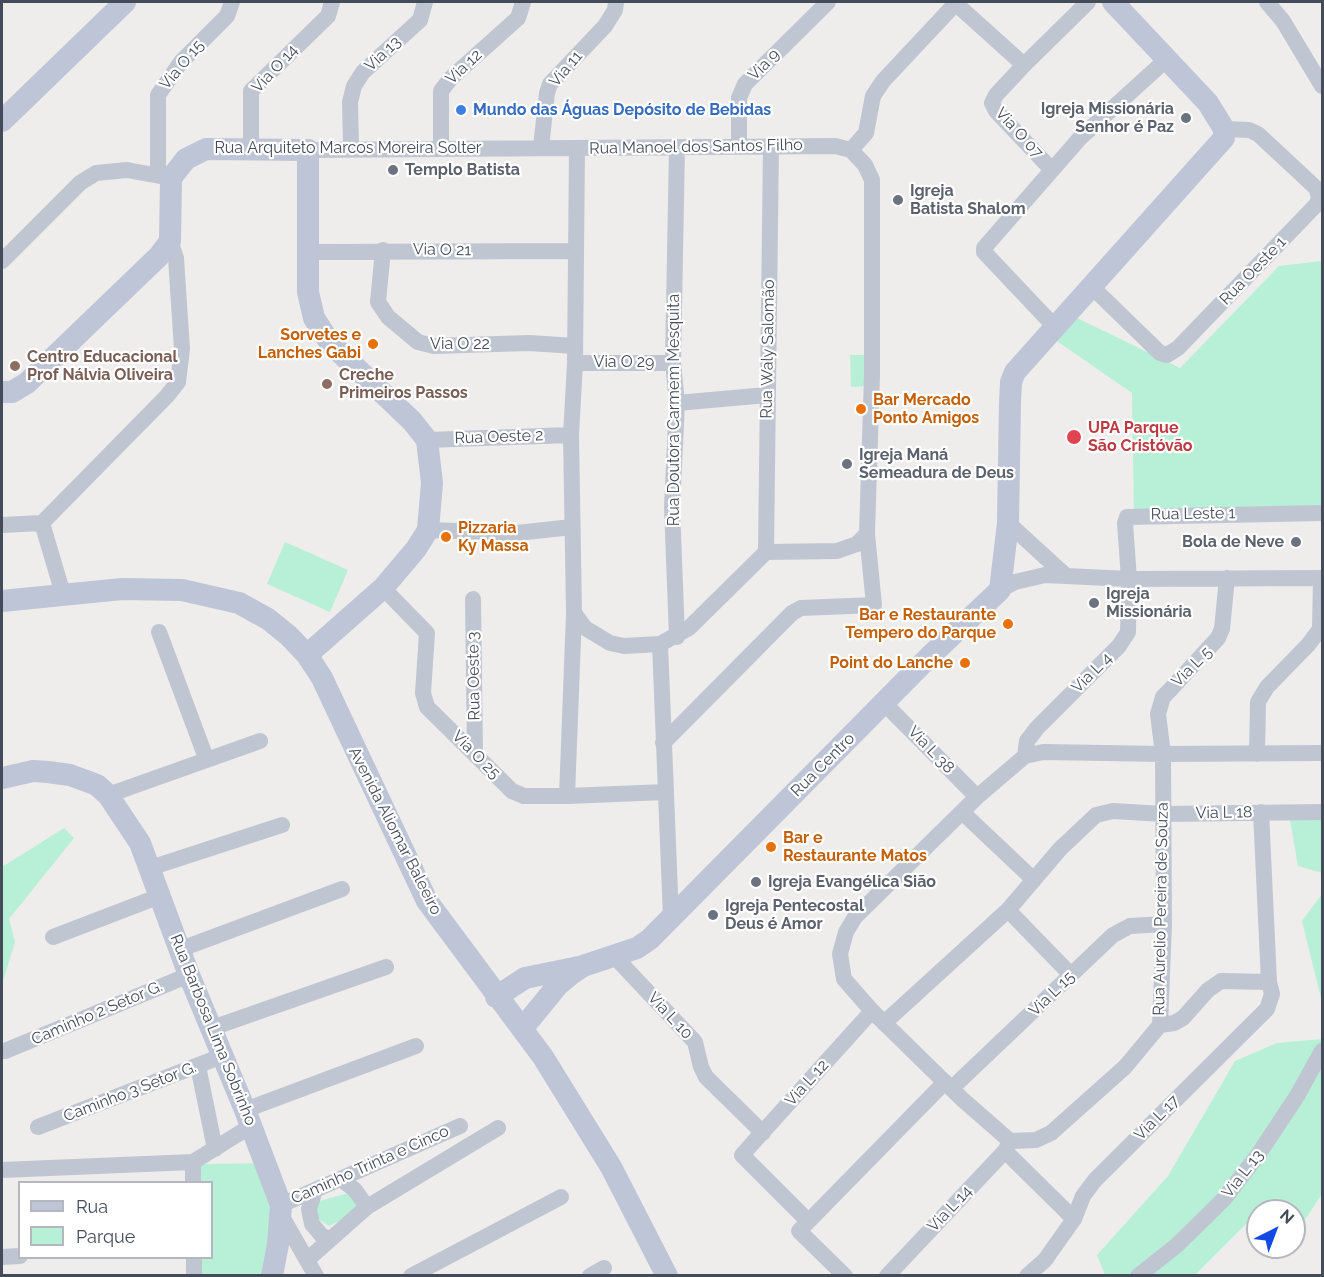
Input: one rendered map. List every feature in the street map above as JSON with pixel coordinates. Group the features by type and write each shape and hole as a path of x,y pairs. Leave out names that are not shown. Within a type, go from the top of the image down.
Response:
{"street":[{"path":"2,121 125,2"},
{"name":"Via O 15","path":"164,176 158,95 181,62 231,11 232,2"},
{"name":"Via O 14","path":"251,149 251,91 328,16 332,2"},
{"name":"Via 13","path":"351,148 350,102 354,86 363,72 420,20 426,2"},
{"name":"Via 12","path":"441,148 441,91 451,78 518,18 523,2"},
{"name":"Via 11","path":"541,147 550,84 605,26 615,10 616,2"},
{"name":"Via 9","path":"739,146 740,92 752,75 828,2"},
{"path":"663,743 792,612 801,608 874,605 867,534 872,375 872,180 865,165 851,150 866,133 873,96 883,81 956,2 1024,65 1088,2"},
{"path":"1000,590 1008,523 1011,382 1020,365 1054,326 1221,145 1224,129 1208,103 1113,2"},
{"path":"1267,2 1283,21 1323,86"},
{"path":"1054,326 984,252 986,244 1080,138 1168,58"},
{"name":"Via O 07","path":"1024,65 996,95 992,103 996,111 1052,170"},
{"name":"Rua Oeste 1","path":"1091,286 1160,353 1167,355 1178,348 1317,204 1320,197 1316,188 1258,134 1249,130 1224,129"},
{"name":"Rua Manoel dos Santos Filho","path":"567,796 574,612 571,435 575,363 577,149 771,145 835,147 851,150"},
{"name":"Rua Waly Salomão","path":"766,552 771,145"},
{"name":"Rua Arquiteto Marcos Moreira Solter","path":"164,176 197,152 206,149 541,147 577,149"},
{"name":"Rua Doutora Carmem Mesquita","path":"677,147 673,363 677,403 672,507 677,637"},
{"path":"307,655 383,588 428,530 432,466 427,440 412,421 330,343 319,329 310,307 308,150"},
{"path":"2,261 88,177 104,171 127,170 164,176 170,240 176,258 182,350 178,381 167,396 42,523 2,525"},
{"path":"2,392 12,392 27,383 147,270 170,240"},
{"name":"Via O 22","path":"383,250 378,302 388,317 418,342 434,346 529,343 575,346"},
{"name":"Via O 21","path":"308,252 576,251"},
{"name":"Via O 29","path":"575,363 673,363"},
{"path":"677,403 767,395"},
{"name":"Rua Oeste 2","path":"427,440 571,435"},
{"name":"Rua Leste 1","path":"1129,579 1125,523 1130,516 1323,513"},
{"path":"42,523 63,594"},
{"path":"1008,523 1065,575"},
{"path":"428,530 517,533 572,527"},
{"path":"574,612 585,628 610,644 624,646 660,644 677,637 689,628 766,552 837,551 857,544 867,534"},
{"name":"Rua Centro","path":"496,997 525,978 554,978 637,948 671,918 973,614 1000,590 1029,577 1065,575 1129,579 1322,578"},
{"name":"Via L 5","path":"1163,754 1158,714 1160,704 1170,690 1218,639 1222,628 1227,578"},
{"path":"1257,754 1258,702 1267,687 1320,629 1322,578"},
{"name":"Via L 4","path":"1025,756 1027,741 1037,728 1124,640 1128,632 1129,579"},
{"name":"Avenida Aliomar Baleeiro","path":"2,601 152,588 213,595 239,603 268,619 307,655 322,678 427,901 496,997 543,1057 611,1167 668,1275"},
{"name":"Via O 25","path":"383,588 427,633 423,693 427,706 518,795 567,796 666,792"},
{"name":"Rua Oeste 3","path":"473,599 475,753"},
{"path":"159,632 206,758"},
{"path":"660,644 671,918"},
{"name":"Via L 38","path":"884,703 977,797"},
{"path":"2,778 33,771 70,775 97,785 108,795 206,758 260,741"},
{"path":"1074,1219 949,1085 878,1017 844,979 840,954 846,932 855,917 883,888 977,797 1025,756 1043,752 1323,753"},
{"name":"Rua Aurelio Pereira de Souza","path":"1007,1146 1036,1140 1051,1133 1125,1067 1160,1025 1164,924 1163,754"},
{"name":"Rua Barbosa Lima Sobrinho","path":"108,795 140,843 189,975 248,1118 281,1210 272,1275"},
{"path":"962,812 1034,880"},
{"name":"Via L 18","path":"1091,820 1096,815 1113,812 1162,814 1323,812"},
{"name":"Via L 17","path":"1027,1275 1046,1268 1074,1219 1083,1196 1095,1180 1261,1018 1270,1002 1272,994 1269,982 1261,812"},
{"name":"Via L 12","path":"803,1226 742,1155 878,1017 1008,910 1091,820"},
{"path":"150,868 282,825"},
{"path":"181,949 342,889"},
{"path":"53,936 160,896"},
{"path":"1008,910 1071,975"},
{"name":"Via L 15","path":"949,1085 1119,931 1130,927 1164,924"},
{"name":"Via L 10","path":"614,956 695,1042 706,1077 763,1133"},
{"path":"212,1028 387,967"},
{"name":"Caminho 2 Setor G.","path":"5,1051 189,975"},
{"name":"Rua Centro","path":"522,1029 554,978"},
{"path":"1160,1025 1174,1023 1183,1018 1208,990 1221,981 1269,982"},
{"path":"2,1170 193,1162 215,1149 248,1118 416,1046"},
{"name":"Via L 13","path":"1138,1275 1176,1246 1224,1199 1291,1106 1323,1051"},
{"name":"Caminho 3 Setor G.","path":"38,1127 222,1056"},
{"path":"198,1066 215,1149"},
{"path":"845,1275 803,1226 949,1085"},
{"name":"Caminho Trinta e Cinco","path":"281,1210 315,1190 460,1126"},
{"path":"307,1260 366,1208 498,1128"},
{"name":"Via L 14","path":"887,1275 1007,1146"},
{"path":"193,1162 193,1181"},
{"path":"342,1180 361,1197 366,1208"},
{"path":"315,1190 309,1209 312,1224 322,1236 331,1239"},
{"path":"411,1275 561,1197"},
{"path":"281,1210 316,1275"},
{"path":"2,1257 18,1257"},
{"path":"194,1259 194,1275"}],"green space":[{"path":"1322,261 1322,515 1134,518 1132,393 1051,337 1071,315 1180,368 1279,266"},
{"path":"850,355 868,355 869,386 851,387"},
{"path":"285,542 348,570 330,612 267,584"},
{"path":"1289,814 1322,814 1322,873 1298,866"},
{"path":"64,828 74,838 9,919 15,942 2,985 2,867"},
{"path":"1322,894 1322,1002 1302,921"},
{"path":"1322,1039 1322,1194 1306,1218 1306,1199 1246,1199 1246,1224 1195,1275 1105,1275 1097,1255 1168,1176 1235,1061 1277,1043"},
{"path":"266,1163 283,1275 201,1275 201,1259 213,1259 213,1181 200,1181 199,1164"},
{"path":"349,1193 357,1200 357,1213 329,1226 320,1220 315,1213 319,1201"}],"place":[{"name":"Mundo das Águas Depósito de Bebidas","path":"461,110"},
{"name":"Igreja Missionária Senhor é Paz","path":"1186,118"},
{"name":"Templo Batista","path":"393,170"},
{"name":"Igreja Batista Shalom","path":"898,200"},
{"name":"Sorvetes e Lanches Gabi","path":"373,344"},
{"name":"Centro Educacional Prof Nálvia Oliveira","path":"15,366"},
{"name":"Creche Primeiros Passos","path":"327,384"},
{"name":"Bar Mercado Ponto Amigos","path":"861,409"},
{"name":"UPA Parque São Cristóvão","path":"1074,437"},
{"name":"Igreja Maná Semeadura de Deus","path":"847,464"},
{"name":"Pizzaria Ky Massa","path":"446,537"},
{"name":"Bola de Neve","path":"1296,542"},
{"name":"Igreja Missionária","path":"1094,603"},
{"name":"Bar e Restaurante Tempero do Parque","path":"1008,624"},
{"name":"Point do Lanche","path":"965,663"},
{"name":"Bar e Restaurante Matos","path":"771,847"},
{"name":"Igreja Evangélica Sião","path":"756,882"},
{"name":"Igreja Pentecostal Deus é Amor","path":"713,915"}]}
